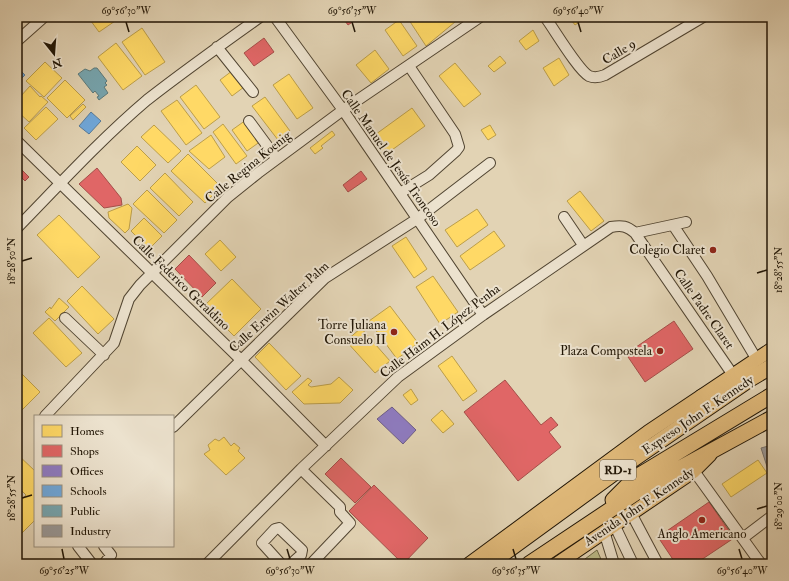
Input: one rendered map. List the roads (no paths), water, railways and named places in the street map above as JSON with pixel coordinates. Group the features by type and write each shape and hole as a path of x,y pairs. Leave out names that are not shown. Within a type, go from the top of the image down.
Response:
{"highway":[{"name":"Expreso John F. Kennedy","path":"489,564 603,481 750,379 772,366"},
{"path":"702,397 750,379"},
{"path":"586,526 635,478 772,396"},
{"name":"RD-1","path":"529,564 640,490 718,446 772,418"}],"main road":[{"name":"RD-1","path":"469,564 630,445 772,349"},
{"name":"Avenida John F. Kennedy","path":"558,563 694,471 718,446"}],"street":[{"path":"17,41 44,17"},
{"path":"17,228 60,183 146,101 217,47 260,17"},
{"name":"Calle Manuel de Jesús Troncoso","path":"275,17 343,110 483,315"},
{"name":"Calle Regina Koenig","path":"46,415 114,343 129,299 151,273 228,197 343,110 480,17"},
{"name":"Calle 9","path":"545,17 581,68 589,76 597,77 605,75 703,17"},
{"path":"217,47 253,92"},
{"path":"400,193 429,174 459,147 455,134 409,66"},
{"path":"249,121 277,159"},
{"name":"Calle Federico Geraldino","path":"17,141 240,359 326,446"},
{"name":"Calle Erwin Walter Palm","path":"174,425 240,359 325,278 417,219 490,163"},
{"path":"564,217 583,245"},
{"path":"635,233 686,222"},
{"name":"Calle Haim H. López Penha","path":"207,564 301,469 398,376 602,231 620,225"},
{"name":"Calle Padre Claret","path":"620,225 628,227 635,233 733,375"},
{"path":"673,225 707,276 757,360"},
{"path":"65,318 104,355"},
{"path":"301,469 340,507 340,512 350,523 311,564"},
{"path":"694,471 761,564"},
{"path":"631,513 658,564"},
{"path":"743,538 772,516"},
{"path":"281,564 262,543 275,529 279,528 302,550 301,555 291,564"},
{"path":"609,528 614,564"},
{"path":"609,528 633,564"},
{"path":"79,547 92,564"},
{"path":"104,564 111,555 105,547"},
{"path":"558,563 576,564"}],"place":[{"name":"Colegio Claret","path":"713,250"},
{"name":"Torre Juliana Consuelo II","path":"394,332"},
{"name":"Plaza Compostela","path":"660,351"},
{"name":"Anglo Americano","path":"702,520"}]}
